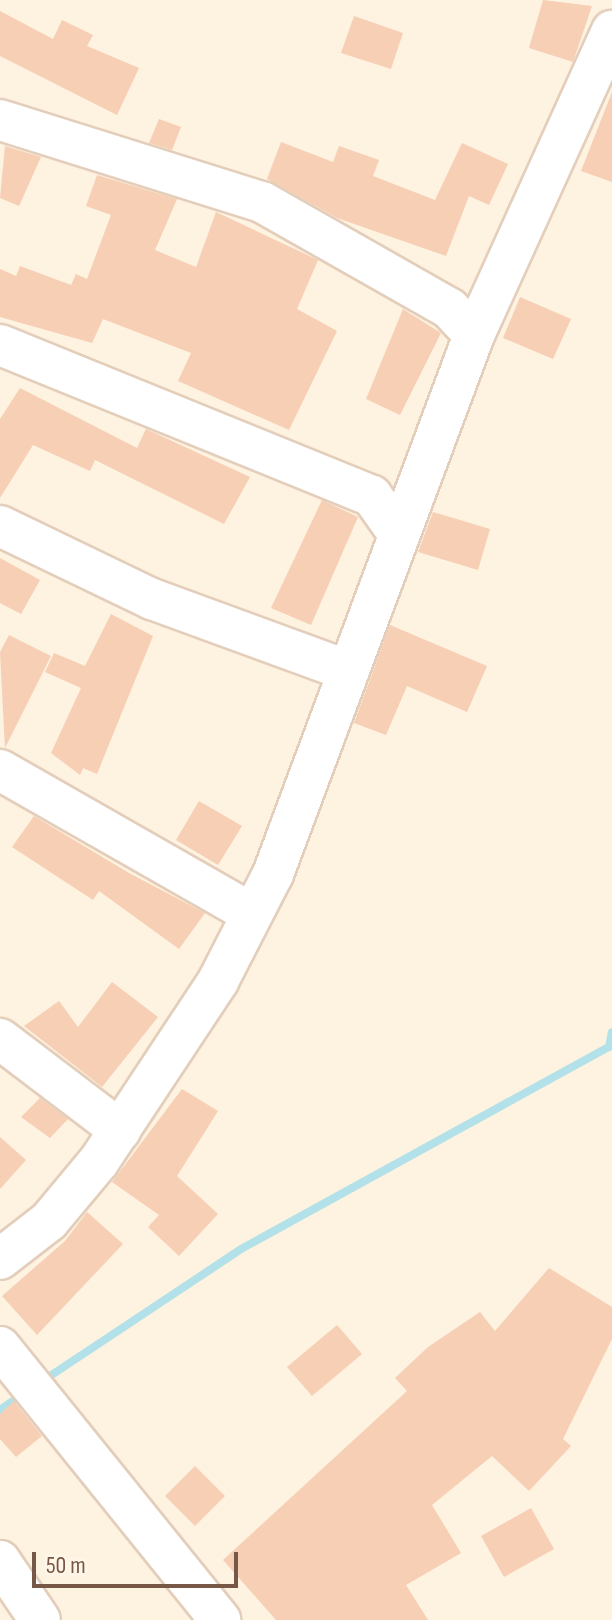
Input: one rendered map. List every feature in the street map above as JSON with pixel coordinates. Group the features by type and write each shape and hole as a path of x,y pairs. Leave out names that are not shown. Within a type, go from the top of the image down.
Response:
{"street":[{"path":"0,1259 49,1221 120,1130 218,981 273,874 346,670 474,335 612,31"},
{"path":"0,120 262,202 450,309 474,335"},
{"path":"0,345 372,496 398,533"},
{"path":"0,526 152,599 346,670"},
{"path":"6,785 251,913"},
{"path":"0,1039 120,1130"},
{"path":"0,1347 220,1620"}],"building":[{"path":"543,0 592,6 573,62 529,48"},
{"path":"0,11 53,39 62,20 93,35 87,46 139,68 117,115 0,56"},
{"path":"354,16 403,33 391,69 341,53"},
{"path":"612,92 612,182 581,171"},
{"path":"159,119 181,127 172,150 149,143"},
{"path":"281,142 333,162 339,146 379,160 373,176 435,200 462,143 508,164 489,205 469,196 446,256 337,218 267,179"},
{"path":"5,146 41,157 19,206 0,198"},
{"path":"97,175 177,199 155,250 196,267 216,212 318,260 297,309 337,331 289,430 178,381 191,353 103,319 92,343 0,317 0,269 16,276 20,266 71,285 76,274 87,279 111,215 86,206"},
{"path":"520,297 571,319 553,359 503,338"},
{"path":"403,309 441,333 400,415 366,399"},
{"path":"20,388 137,448 146,429 250,477 224,524 95,460 90,471 33,445 0,498 0,419"},
{"path":"322,500 358,517 311,625 271,608"},
{"path":"433,512 490,529 478,570 418,552"},
{"path":"0,558 40,580 21,614 0,603"},
{"path":"111,614 153,636 97,774 83,768 80,775 51,753 81,688 45,672 54,653 85,666"},
{"path":"390,625 487,666 467,712 407,686 386,735 354,723"},
{"path":"9,635 51,656 5,748 0,652"},
{"path":"199,801 242,826 218,865 176,840"},
{"path":"34,816 129,873 205,913 179,949 99,891 93,900 12,847"},
{"path":"112,982 158,1017 102,1087 24,1026 59,1001 78,1027"},
{"path":"182,1089 218,1111 177,1176 218,1214 179,1256 148,1227 159,1215 112,1182"},
{"path":"40,1098 68,1119 50,1138 21,1117"},
{"path":"0,1137 26,1160 0,1189"},
{"path":"87,1212 123,1244 37,1335 2,1296 65,1241"},
{"path":"549,1268 612,1307 612,1339 563,1439 571,1446 529,1491 492,1456 432,1505 461,1553 406,1585 428,1620 276,1620 223,1560 407,1391 395,1378 428,1347 480,1312 495,1331"},
{"path":"337,1325 362,1354 312,1396 287,1367"},
{"path":"14,1401 42,1436 16,1457 0,1439 0,1414"},
{"path":"195,1466 225,1496 195,1526 165,1496"},
{"path":"531,1508 554,1549 504,1577 481,1536"}],"waterway":[{"path":"41,1382 241,1249 609,1047 612,1032"},
{"path":"0,1410 23,1394"}]}
